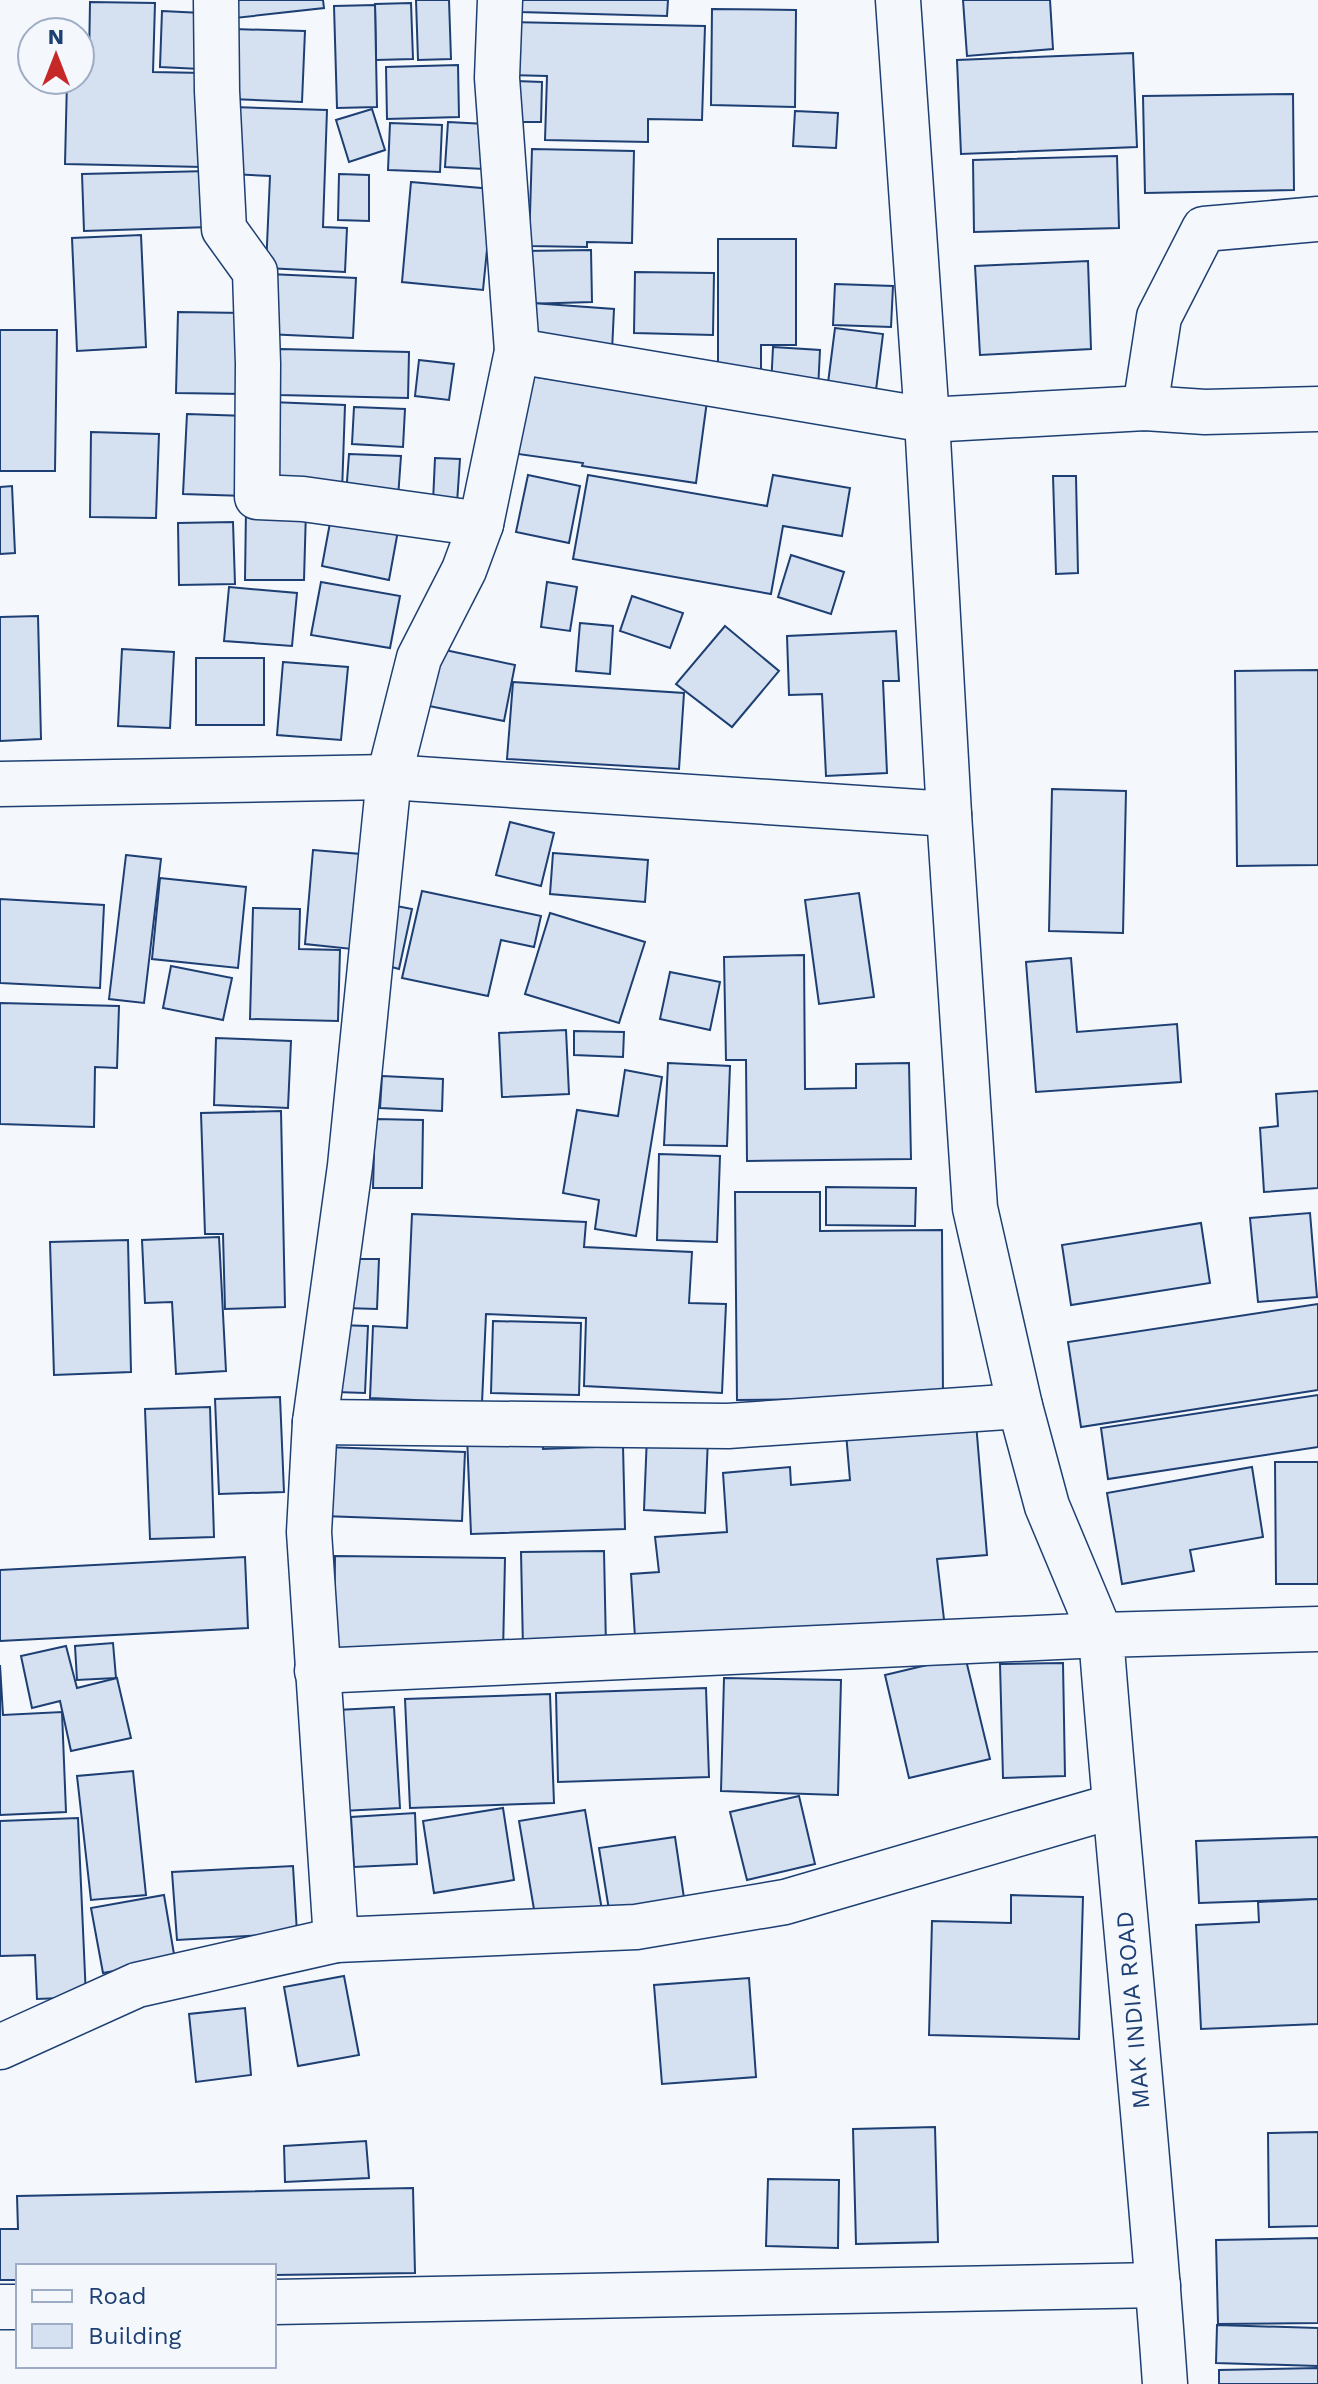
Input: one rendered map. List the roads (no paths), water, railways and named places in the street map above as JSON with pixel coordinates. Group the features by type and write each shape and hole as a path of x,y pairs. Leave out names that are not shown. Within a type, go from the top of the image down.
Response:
{"street":[{"path":"216,0 224,229 255,272 257,497 303,499 481,524"},
{"path":"336,1940 309,1532 315,1422 350,1166 389,777 419,658 464,570 481,524 517,351 497,78 500,0"},
{"name":"MAK INDIA ROAD","path":"898,0 975,1208 1020,1406 1047,1506 1101,1635 1165,2384"},
{"path":"1145,408 1159,317 1204,229 1318,219"},
{"path":"517,351 927,420 1145,408 1205,412 1318,409"},
{"path":"0,784 389,777 949,814"},
{"path":"315,1422 728,1426 1020,1406"},
{"path":"317,1671 1101,1635 1318,1629"},
{"path":"0,2047 137,1985 336,1940 636,1927 785,1902 1114,1806"},
{"path":"276,2302 1158,2285"}]}
